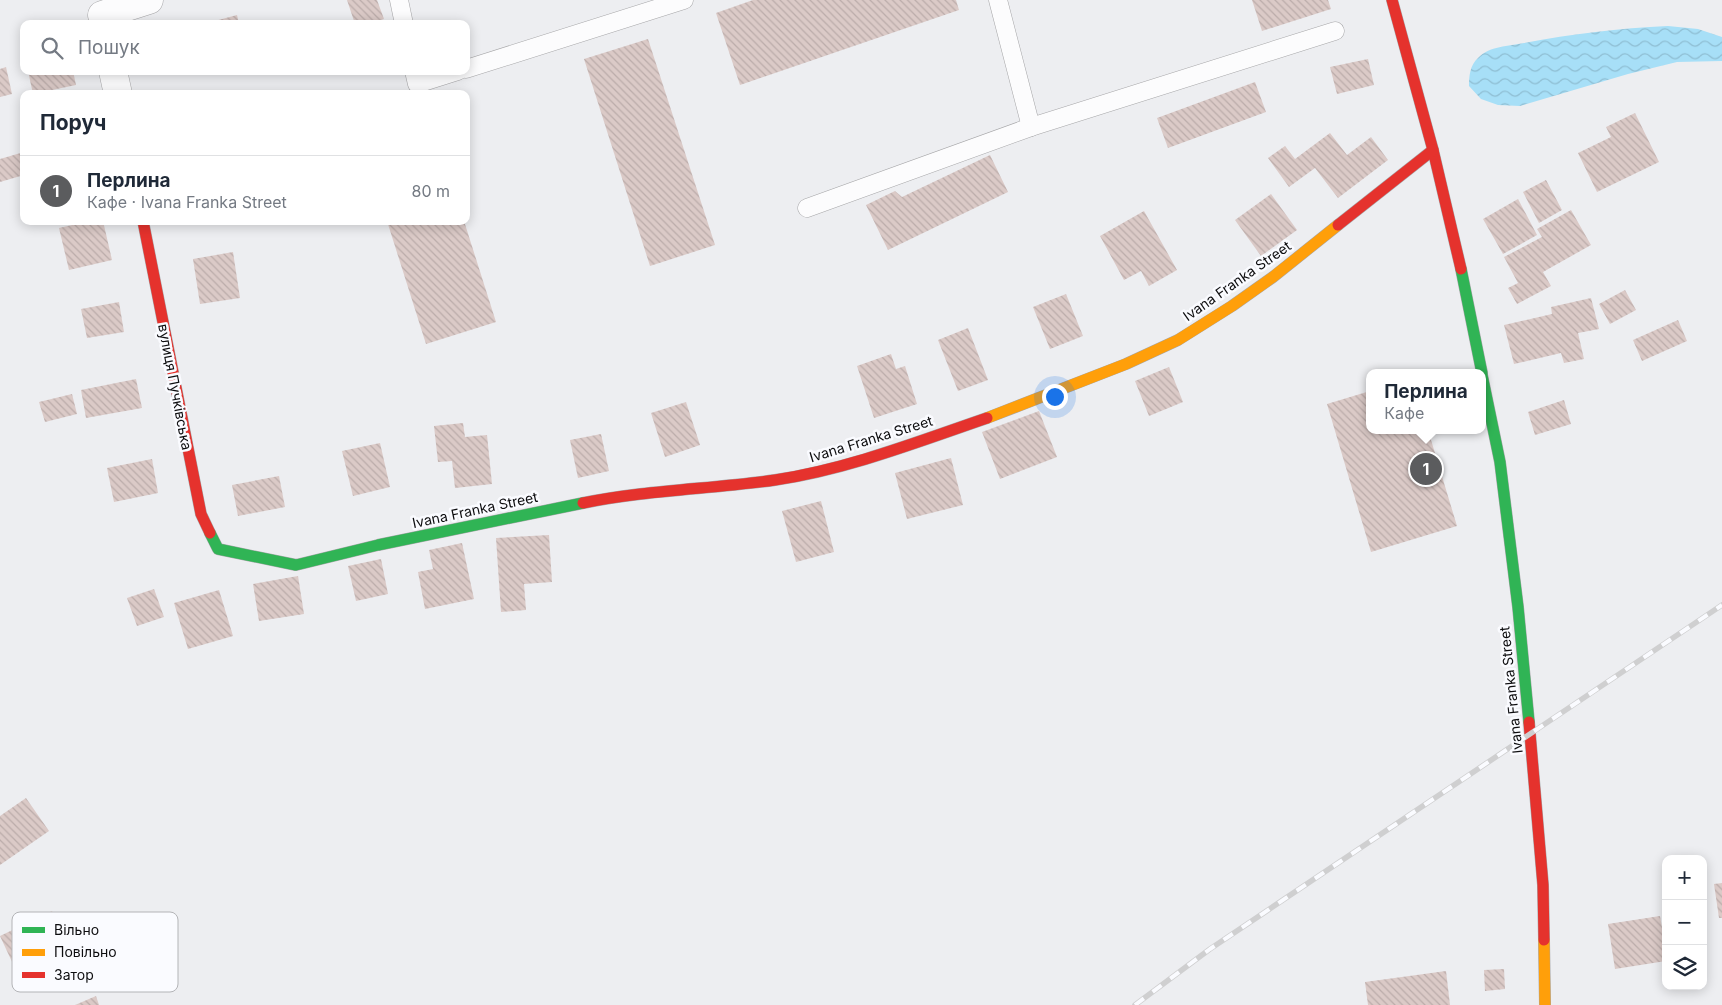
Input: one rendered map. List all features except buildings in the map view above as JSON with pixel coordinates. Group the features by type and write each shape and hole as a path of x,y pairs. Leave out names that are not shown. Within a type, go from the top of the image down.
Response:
{"street":[{"path":"102,13 149,0"},
{"name":"Ivana Franka Street","path":"1392,0 1433,150 1460,264 1481,369"},
{"path":"114,75 117,90"},
{"name":"Ivana Franka Street","path":"218,549 296,565 378,545 619,496 775,480 838,468 892,451 1016,408 1126,364 1178,340 1274,277 1433,150"},
{"name":"вулиця Пучківська","path":"144,225 201,514 218,549"},
{"name":"Ivana Franka Street","path":"1486,394 1500,462 1518,607 1543,885 1545,1005"}],"lane":[{"path":"399,0 403,20"},
{"path":"470,68 684,0"},
{"path":"998,0 1031,127"},
{"path":"807,208 1031,127 1335,31"},
{"path":"415,75 417,84 445,75"}],"water":[{"path":"1668,26 1698,29 1722,37 1722,61 1677,62 1628,74 1520,106 1498,105 1481,99 1469,86 1473,64 1483,54 1493,49 1578,34"}],"railway":[{"path":"1135,1005 1210,949 1722,605"}],"traffic: fast":[{"path":"1461,269 1481,369"},
{"path":"1486,394 1500,462 1518,607 1529,722"},
{"path":"210,533 218,549 296,565 378,545 583,503"}],"traffic: slow":[{"path":"987,418 1126,364 1178,340 1232,306 1273,277 1338,225"},
{"path":"1544,940 1545,1005"}],"traffic: jam":[{"path":"1392,0 1433,150 1461,269"},
{"path":"1338,225 1433,150"},
{"path":"144,225 201,514 210,533"},
{"path":"583,503 631,495 751,483 802,475 882,454 987,418"},
{"path":"1529,722 1543,885 1544,940"}],"place":[{"name":"Перлина","path":"1426,469"}]}
